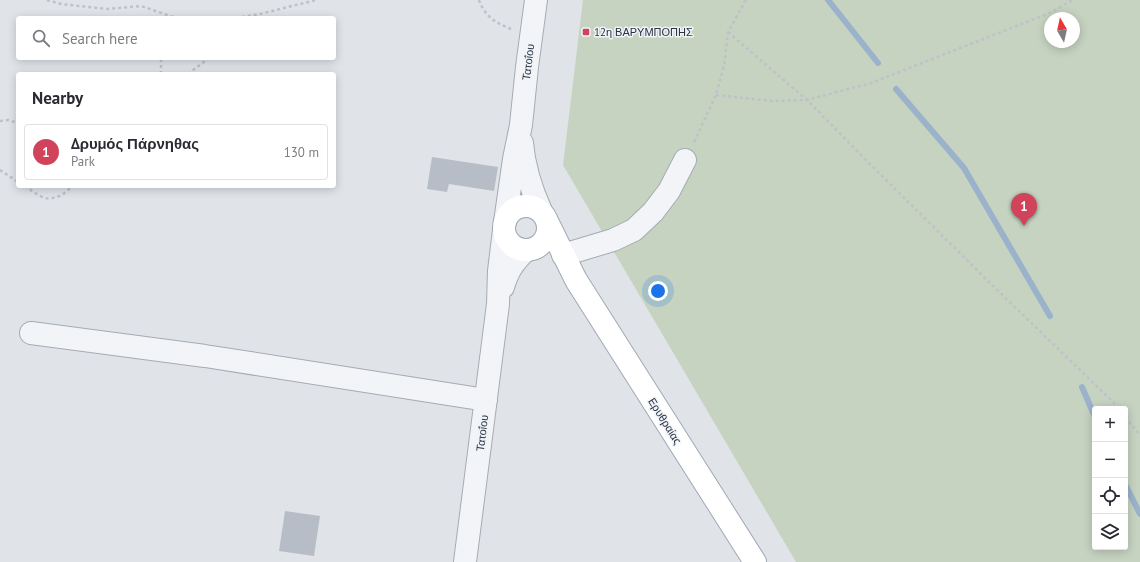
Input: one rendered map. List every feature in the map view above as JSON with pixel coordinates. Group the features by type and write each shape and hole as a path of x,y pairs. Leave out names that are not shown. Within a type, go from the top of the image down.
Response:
{"main road":[{"path":"527,205 534,207 544,217 548,230 543,242 538,246 529,249 519,249 509,241 506,236 504,226 508,215 520,206 527,205"},
{"name":"Ερυθραίας","path":"544,217 576,280 755,562"},
{"name":"Ερυθραίας","path":"529,249 546,256 563,268 576,280"}],"street":[{"name":"Τατοΐου","path":"466,562 498,304 499,271 504,226 514,159 521,125 536,0"},
{"name":"Τατοΐου","path":"521,125 525,165 531,186 544,217"},
{"path":"563,255 613,240 634,230 653,212 669,191 685,160"},
{"name":"Τατοΐου","path":"498,304 506,275 511,266 529,249"},
{"path":"31,334 205,356 486,400"}],"path":[{"path":"47,0 61,4 107,9 141,6 170,16"},
{"path":"248,16 316,0"},
{"path":"479,0 488,16 498,24 512,30 531,34"},
{"path":"685,160 716,95 724,66 728,32 746,0"},
{"path":"716,95 772,101 807,100 871,83 1052,12 1072,0"},
{"path":"728,32 807,100 992,285 1116,406"},
{"path":"161,60 161,72"},
{"path":"191,72 206,60"},
{"path":"0,121 8,120 16,122"},
{"path":"0,170 16,181"},
{"path":"28,188 46,198 57,197 70,188"},
{"path":"1128,421 1140,435"}],"green space":[{"path":"583,0 1140,0 1140,562 796,562 563,165"}],"building":[{"path":"432,157 498,167 494,191 449,184 447,192 427,189"},
{"path":"285,511 320,516 314,556 279,551"}],"waterway":[{"path":"828,0 878,63"},
{"path":"896,89 964,168 1050,316"},
{"path":"1082,387 1092,410"},
{"path":"1128,490 1140,514"}],"place":[{"name":"12η ΒΑΡΥΜΠΟΠΗΣ","path":"586,32"},
{"name":"Δρυμός Πάρνηθας","path":"1024,226"}]}
